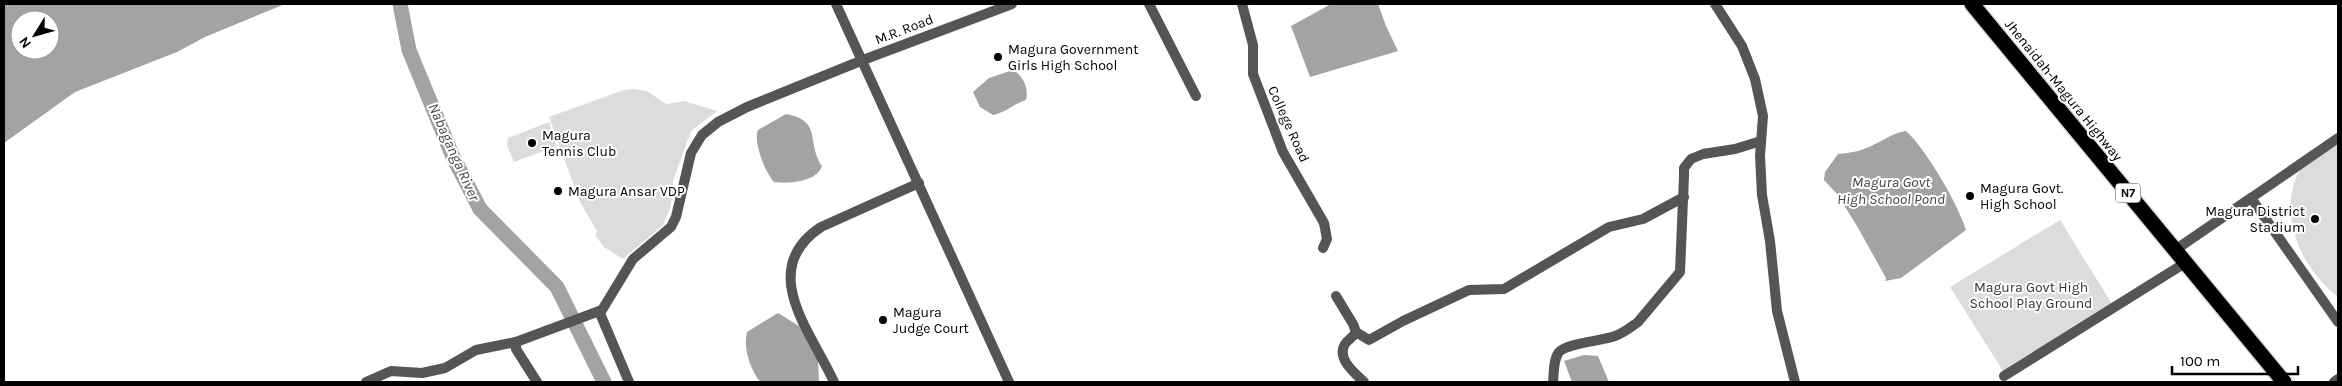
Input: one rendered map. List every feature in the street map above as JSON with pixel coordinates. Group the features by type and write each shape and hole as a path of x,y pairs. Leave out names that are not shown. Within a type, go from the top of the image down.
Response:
{"highway":[{"name":"Jhenaidah-Magura Highway","path":"1972,4 2284,382"}],"street":[{"path":"836,4 1009,382"},
{"name":"M.R. Road","path":"600,310 632,259 671,227 679,205 684,175 691,153 702,135 718,122 747,107 862,60 1012,4"},
{"path":"1149,4 1196,96"},
{"name":"College Road","path":"1242,4 1253,45 1253,74 1283,152 1324,223 1327,239 1324,248"},
{"path":"1715,4 1742,46 1755,79 1762,116 1762,195 1770,240 1777,311 1795,382"},
{"path":"2175,250 2338,138"},
{"path":"1553,382 1554,366 1559,352 1572,345 1593,343 1616,336 1630,328 1638,322 1680,272 1684,168 1691,159 1703,154 1735,149 1761,140"},
{"path":"834,382 792,298 790,278 795,258 808,237 821,227 918,183"},
{"path":"1336,296 1354,324 1356,332 1370,340 1402,321 1469,290 1504,289 1609,227 1643,219 1684,197"},
{"path":"2251,198 2338,322"},
{"path":"2004,376 2185,263"},
{"path":"366,382 391,372 422,373 445,368 476,350 516,342 527,336 600,310 629,382"},
{"path":"1356,332 1344,345 1343,356 1346,363 1364,382"},
{"path":"516,342 516,349 537,382"},
{"path":"2334,382 2338,380"}],"green space":[{"path":"624,90 647,91 666,104 684,101 717,111 691,131 673,181 671,205 663,225 623,259 604,247 595,235 597,231 580,202 549,117"},
{"name":"Magura Tennis Club","path":"549,122 557,146 514,162 507,145 508,138"},
{"name":"Magura District Stadium","path":"2338,135 2338,297 2313,271 2303,255 2292,221 2291,203 2294,185 2304,163"},
{"name":"Magura Govt High School Play Ground","path":"2060,220 2112,304 2003,371 1950,287"}],"water":[{"path":"4,4 285,4 205,37 177,52 75,92 4,143"},
{"path":"1331,4 1378,4 1398,51 1310,77 1291,26"},
{"path":"1013,70 1024,83 1027,91 1026,100 993,115 980,107 973,92 989,78"},
{"path":"786,114 798,117 809,127 817,157 822,166 814,176 808,179 787,183 774,182 758,149 757,135 758,130"},
{"name":"Magura Govt High School Pond","path":"1906,131 1923,150 1940,178 1956,206 1966,230 1901,278 1885,281 1886,278 1857,226 1837,194 1824,180 1825,172 1838,154 1865,149 1893,135"},
{"path":"778,313 799,326 818,361 819,382 760,382 756,377 750,365 747,352 747,332"},
{"path":"1584,355 1598,356 1609,382 1572,382 1564,361"}],"waterway":[{"name":"Nabaganga River","path":"400,4 409,50 453,157 480,209 557,287 604,382"}],"place":[{"name":"Magura Government Girls High School","path":"998,57"},
{"name":"Magura Tennis Club","path":"532,143"},
{"name":"Magura Ansar VDP","path":"558,191"},
{"name":"Magura Govt. High School","path":"1970,196"},
{"name":"Magura District Stadium","path":"2315,219"},
{"name":"Magura Judge Court","path":"883,320"}]}
